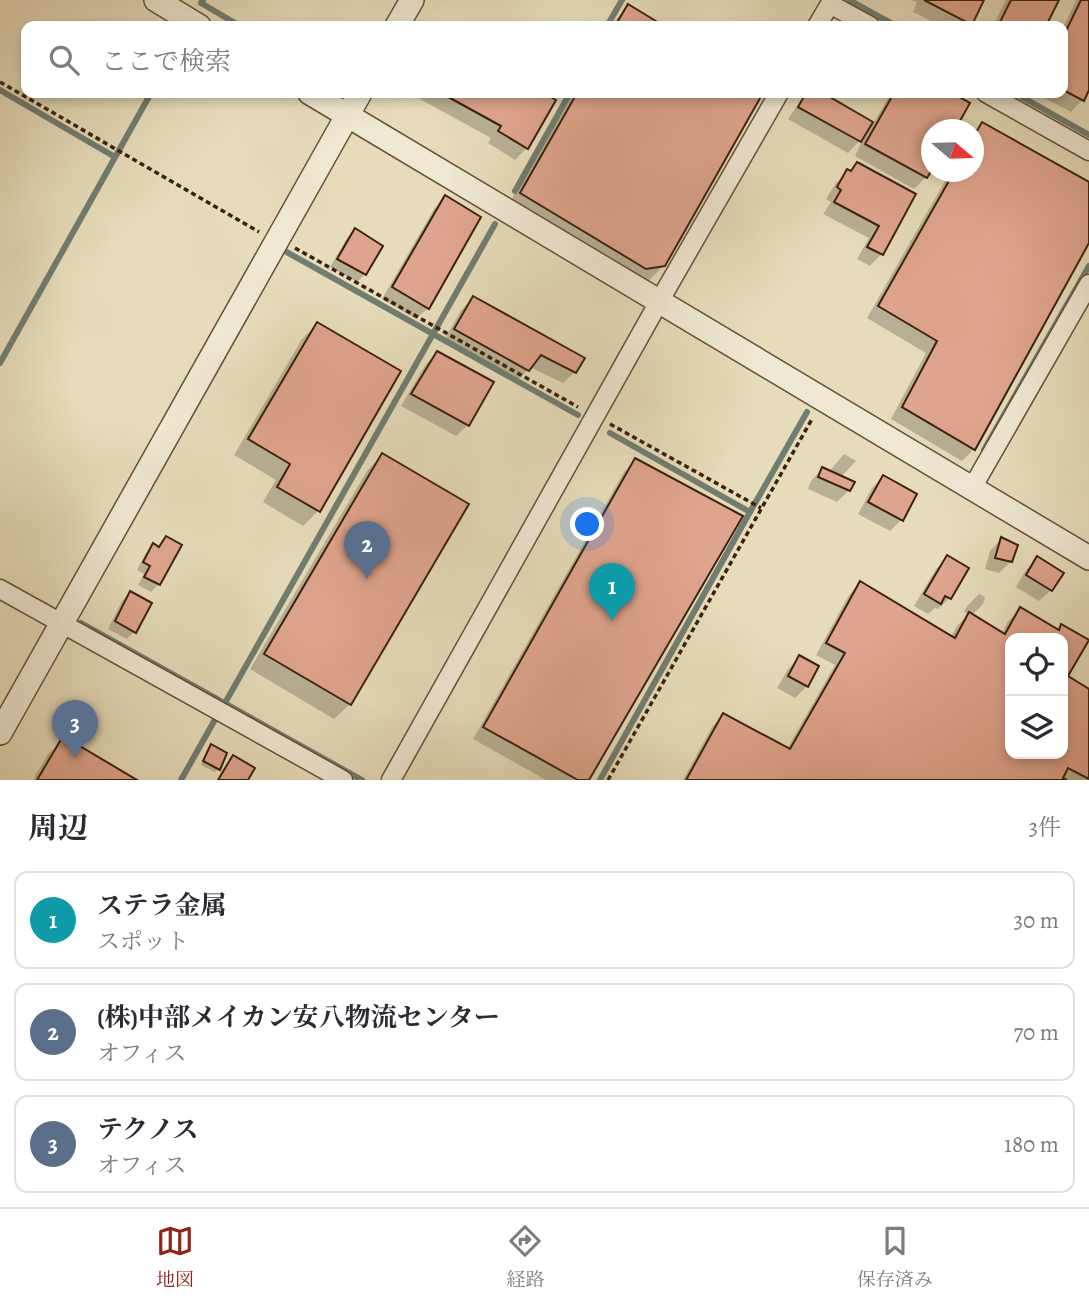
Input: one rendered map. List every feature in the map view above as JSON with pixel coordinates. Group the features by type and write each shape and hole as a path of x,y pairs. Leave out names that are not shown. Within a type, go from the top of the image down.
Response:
{"street":[{"path":"156,0 192,21"},
{"path":"400,21 412,0"},
{"path":"820,21 830,4 861,21"},
{"path":"319,98 1089,558"},
{"path":"0,733 357,98"},
{"path":"391,780 776,98"},
{"path":"995,98 1089,152"},
{"path":"972,488 1089,284"},
{"path":"0,589 343,780"}],"path":[{"path":"0,82 21,94"},
{"path":"28,98 277,240 761,508"},
{"path":"608,780 824,399"}],"building":[{"path":"924,0 984,0 974,21 964,21"},
{"path":"1011,0 1059,0 1048,21 1000,21"},
{"path":"1081,0 1089,0 1089,90 1084,101 1068,93 1068,27"},
{"path":"628,4 656,21 618,21"},
{"path":"450,98 556,100 528,149 498,131 501,126"},
{"path":"574,98 760,98 665,266 646,269 520,193"},
{"path":"803,98 832,98 873,122 861,142 798,107"},
{"path":"891,98 961,98 970,103 961,119 921,119 921,175 865,144"},
{"path":"984,123 1089,182 1089,243 975,450 902,407 937,341 878,306 948,182 984,182"},
{"path":"857,162 916,194 883,255 867,247 879,226 834,202 841,190 837,187 847,169 851,171"},
{"path":"445,195 481,217 429,309 392,287"},
{"path":"355,228 383,246 366,275 337,259"},
{"path":"473,296 585,358 576,373 541,355 529,371 454,329"},
{"path":"317,322 401,371 320,512 277,487 290,464 248,439"},
{"path":"437,351 494,382 469,426 411,394"},
{"path":"382,453 469,504 351,705 264,654"},
{"path":"635,458 743,516 589,780 578,780 483,727"},
{"path":"822,467 855,482 850,491 818,477"},
{"path":"883,475 917,494 903,521 868,502"},
{"path":"166,536 182,545 160,585 144,577 150,566 143,562 153,543 159,547"},
{"path":"1001,537 1018,545 1012,562 995,558"},
{"path":"947,555 969,568 951,599 945,596 941,604 924,594"},
{"path":"1037,556 1064,573 1052,591 1026,575"},
{"path":"860,581 955,638 969,612 1005,634 1005,759 1068,759 1068,676 1089,689 1089,779 1068,768 1063,778 1067,780 686,780 723,713 790,749 845,653 826,643"},
{"path":"130,591 152,603 136,633 115,621"},
{"path":"1020,607 1059,630 1061,624 1089,640 1068,676 1068,633 1006,633"},
{"path":"799,655 819,666 808,687 788,676"},
{"path":"63,736 137,780 37,780"},
{"path":"211,744 227,753 220,770 203,761"},
{"path":"233,755 255,768 248,780 218,780"}],"waterway":[{"path":"203,0 201,3 232,21"},
{"path":"610,21 622,0"},
{"path":"849,0 887,21"},
{"path":"0,90 115,157"},
{"path":"0,363 148,98"},
{"path":"515,191 567,98"},
{"path":"1024,98 1089,135"},
{"path":"225,703 495,224"},
{"path":"283,250 578,415"},
{"path":"984,450 1089,266"},
{"path":"750,512 807,412"},
{"path":"600,780 750,512 610,433"},
{"path":"81,623 362,780"},
{"path":"181,780 217,716"}],"place":[{"name":"(株)中部メイカン安八物流センター","path":"367,579"},
{"name":"ステラ金属","path":"612,621"},
{"name":"テクノス","path":"75,758"}]}
